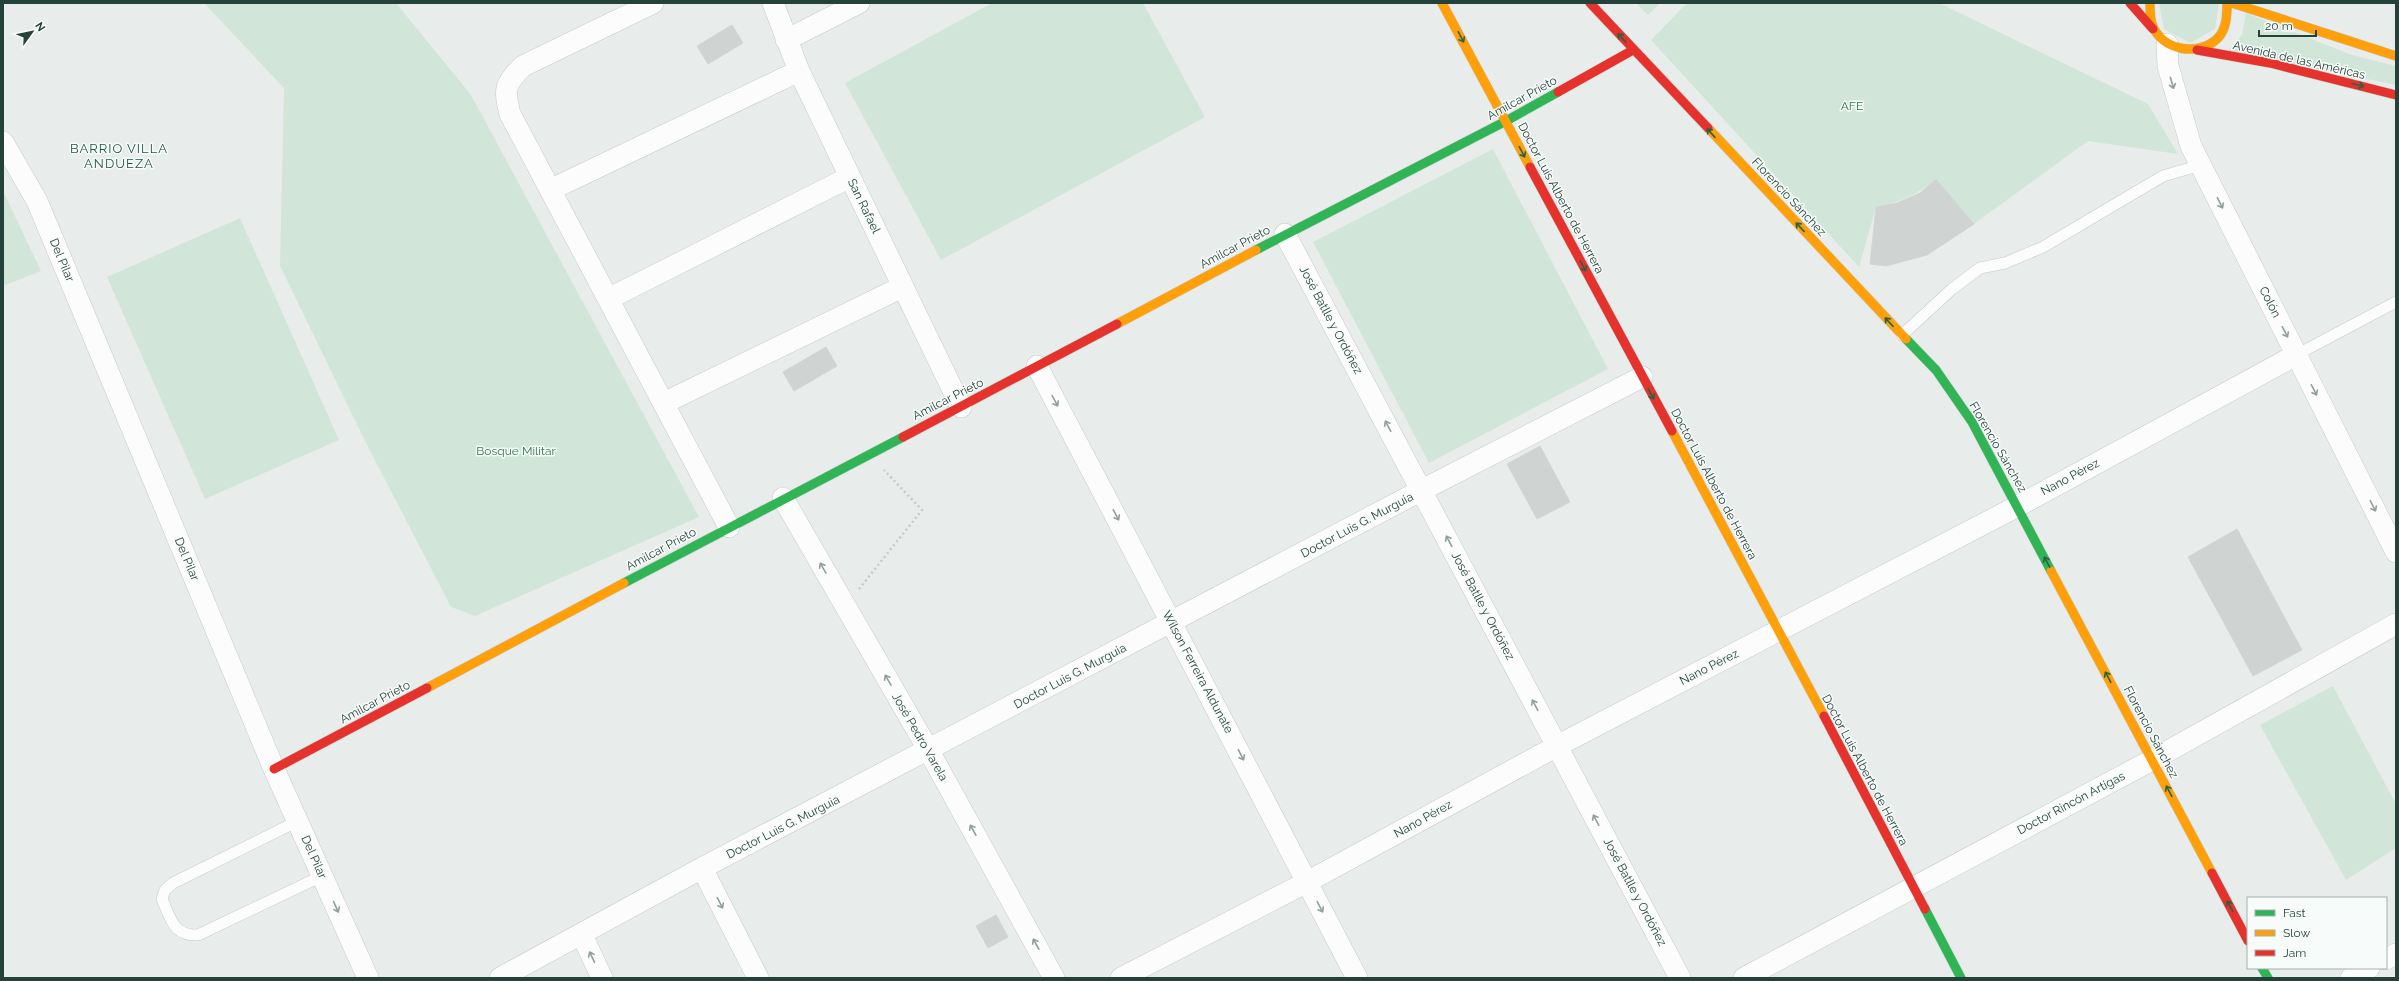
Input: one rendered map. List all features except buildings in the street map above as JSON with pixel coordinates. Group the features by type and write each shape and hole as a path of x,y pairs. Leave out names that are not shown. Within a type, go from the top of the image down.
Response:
{"street":[{"path":"653,3 523,66 507,81 505,94 510,114 730,527"},
{"name":"San Rafael","path":"773,3 799,72 961,407"},
{"path":"786,40 859,3"},
{"name":"Doctor Luis Alberto de Herrera","path":"1442,3 1779,630 1961,978"},
{"name":"Florencio Sánchez","path":"1590,3 1936,370 1972,422 2018,506 2247,939"},
{"path":"2130,3 2161,38"},
{"path":"2150,3 2149,16 2161,38"},
{"name":"Avenida de las Américas","path":"2197,50 2211,44 2222,32 2228,17 2227,3"},
{"path":"2232,3 2396,56"},
{"name":"Avenida de las Américas","path":"2161,38 2182,50 2197,50 2270,63 2396,95"},
{"name":"Colón","path":"2161,38 2191,146 2396,552"},
{"name":"Amilcar Prieto","path":"274,769 783,498 961,407 1285,234 1506,121 1633,50"},
{"path":"550,190 799,72"},
{"name":"Del Pilar","path":"3,142 37,201 274,769 368,978"},
{"path":"608,299 850,177"},
{"name":"José Batlle y Ordóñez","path":"1285,234 1680,978"},
{"path":"664,403 902,287"},
{"name":"Nano Pérez","path":"1121,978 1307,882 1557,746 2018,506 2296,355"},
{"name":"Wilson Ferreira Aldunate","path":"1036,366 1358,978"},
{"name":"Doctor Luis G. Murguia","path":"500,978 582,935 702,868 929,751 1422,490 1642,377"},
{"name":"José Pedro Varela","path":"783,498 929,751 1054,978"},
{"name":"Doctor Rincón Artigas","path":"1744,978 1912,886 2152,760 2396,624"},
{"path":"702,868 758,978"},
{"path":"582,935 602,978"},
{"path":"2387,958 2396,954"},
{"path":"2263,969 2268,978"},
{"path":"2351,978 2367,969"}],"lane":[{"path":"1902,335 1952,289 1980,268 2005,263 2043,248 2162,176 2201,165"},
{"path":"2296,355 2396,302"},
{"path":"298,821 173,883 165,890 162,899 177,930 186,935 198,935 322,876"}],"path":[{"path":"845,606 922,510 868,454"}],"green space":[{"name":"Bosque Militar","path":"204,3 396,3 471,95 699,517 475,616 451,607 366,443 280,266 284,88"},
{"path":"992,3 1143,3 1205,117 941,260 845,83"},
{"path":"1636,3 1660,3 1648,15"},
{"name":"AFE","path":"1687,3 1939,3 2148,104 2178,154 2088,141 1974,224 1936,179 1908,197 1893,203 1876,207 1859,267 1651,40"},
{"path":"2159,3 2219,3 2215,29 2190,43 2164,29"},
{"path":"2246,13 2352,55 2396,66 2396,85 2228,51 2242,35"},
{"path":"1493,149 1608,369 1429,463 1313,242"},
{"path":"3,191 41,271 3,286"},
{"path":"240,218 339,440 205,499 107,277"},
{"path":"2333,686 2396,804 2396,848 2346,880 2260,725"}],"traffic: fast":[{"path":"1256,250 1506,121 1558,92"},
{"path":"1906,339 1936,370 1972,422 2051,571"},
{"path":"624,583 903,437"},
{"path":"1925,909 1961,978"},
{"path":"2263,969 2268,978"}],"traffic: slow":[{"path":"1442,3 1530,167"},
{"path":"2150,3 2151,22 2163,40 2181,48 2191,49 2201,48 2218,38 2225,26 2227,17 2227,3"},
{"path":"2232,3 2396,56"},
{"path":"1708,128 1906,339"},
{"path":"1117,324 1256,250"},
{"path":"1672,431 1824,716"},
{"path":"2051,571 2212,873"},
{"path":"427,688 624,583"}],"traffic: jam":[{"path":"1590,3 1708,128"},
{"path":"2130,3 2153,29"},
{"path":"1558,92 1633,50"},
{"path":"2197,50 2270,63 2396,95"},
{"path":"1530,167 1672,431"},
{"path":"903,437 1117,324"},
{"path":"274,769 427,688"},
{"path":"1824,716 1925,909"},
{"path":"2212,873 2247,939"}],"district":[{"name":"BARRIO VILLA ANDUEZA","path":"119,156"}]}
